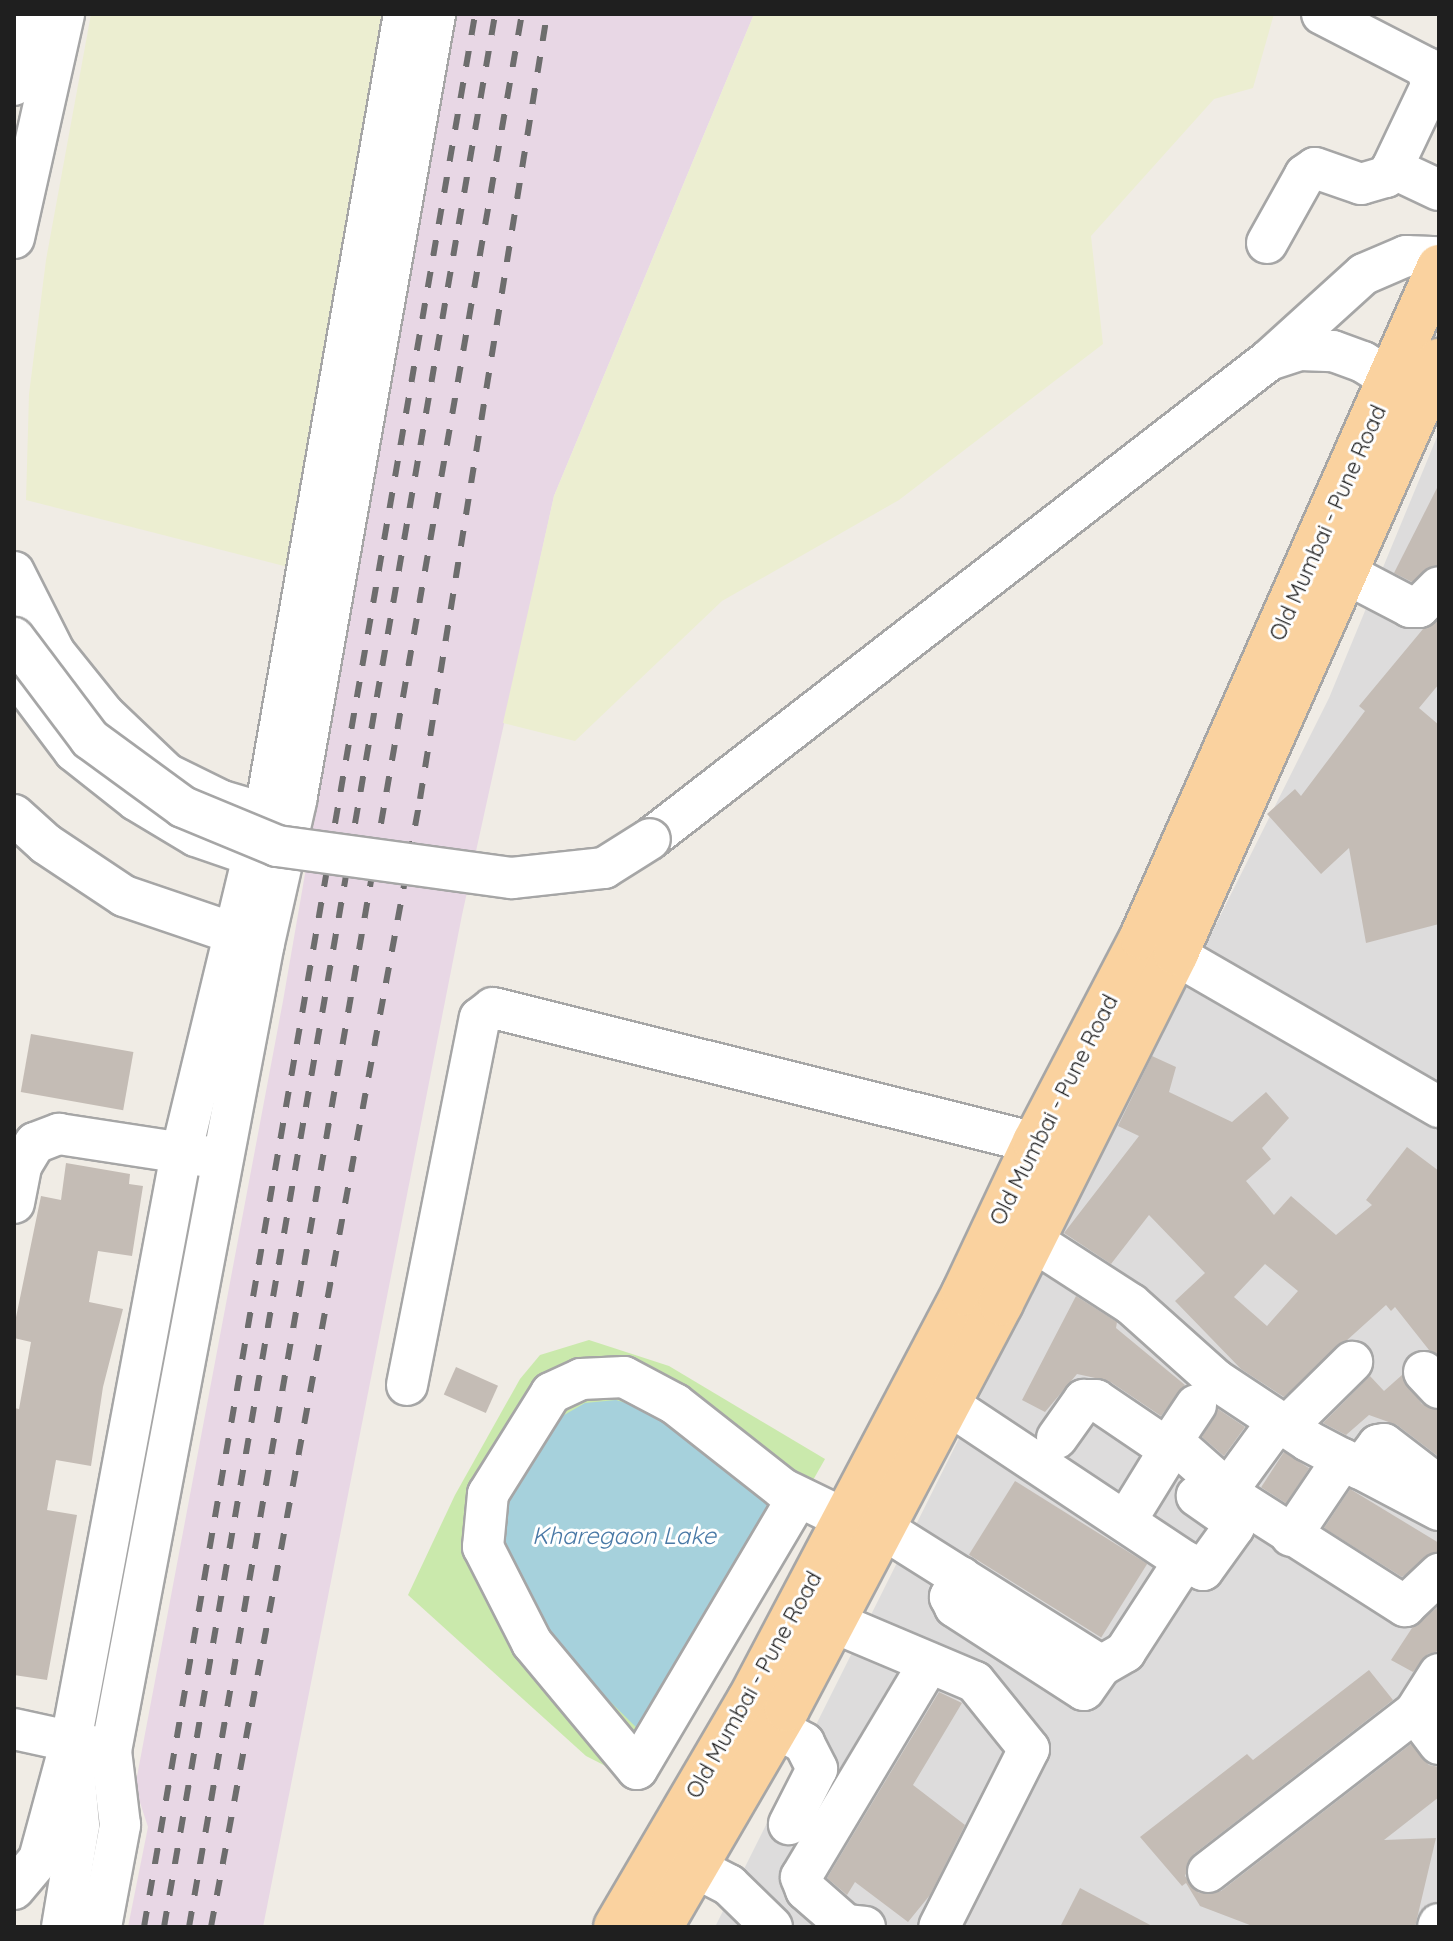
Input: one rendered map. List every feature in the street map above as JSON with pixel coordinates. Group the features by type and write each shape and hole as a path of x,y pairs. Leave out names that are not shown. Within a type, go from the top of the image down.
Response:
{"main road":[{"name":"Old Mumbai - Pune Road","path":"616,1927 678,1859 776,1728 833,1622 863,1524 964,1293 1053,1147 1347,574 1417,380 1439,267"},
{"name":"Old Mumbai - Pune Road","path":"1159,945 1417,380"},
{"name":"Old Mumbai - Pune Road","path":"660,1927 690,1800 863,1524 948,1404 1030,1239 1053,1147"}],"street":[{"path":"14,85 28,14"},
{"path":"14,238 64,14"},
{"path":"251,856 263,813 404,14"},
{"path":"101,1927 120,1825 111,1751 225,1159 247,940 251,856 263,813 435,14"},
{"path":"1267,243 1305,175 1315,168 1361,184 1386,177 1431,86 1427,68 1322,14"},
{"path":"1392,168 1439,190"},
{"path":"14,638 90,739 183,807 277,846 512,878 604,868 650,839 1269,360 1364,274 1406,256 1439,257"},
{"path":"1269,360 1300,350 1333,351 1417,380"},
{"path":"14,572 55,653 104,714 167,774 263,813"},
{"path":"1347,574 1410,607 1419,607 1439,587"},
{"path":"14,671 74,751 136,800 251,856"},
{"path":"14,815 46,844 124,896 247,940"},
{"path":"14,1889 39,1859 71,1741 181,1154 247,940"},
{"path":"1159,945 1439,1107"},
{"path":"407,1385 480,1018 493,1008 1053,1147"},
{"path":"14,1203 21,1166 35,1143 59,1134 225,1159"},
{"path":"1030,1239 1131,1304 1157,1333 1216,1380 1282,1424 1439,1510"},
{"path":"1227,1491 1282,1424 1352,1362"},
{"path":"690,1800 637,1769 532,1643 497,1583 483,1547 488,1494 551,1393 581,1379 624,1377 675,1404 798,1497 863,1524 961,1577 1101,1666 1125,1652 1184,1561"},
{"path":"1057,1438 1084,1400 1096,1400 1161,1444 1167,1454 1127,1519"},
{"path":"948,1404 1127,1519 1184,1561 1203,1570 1234,1527 1231,1520 1158,1468"},
{"path":"1196,1405 1172,1441 1227,1491 1291,1536 1405,1606 1439,1574"},
{"path":"1291,1536 1352,1464 1378,1445 1384,1444 1439,1486"},
{"path":"637,1769 798,1497"},
{"path":"833,1622 975,1682 1029,1749 939,1927"},
{"path":"865,1927 846,1925 806,1890 801,1877 929,1663"},
{"path":"1208,1872 1415,1712 1439,1674"},
{"path":"1415,1712 1439,1744"},
{"path":"776,1728 804,1743 817,1769 789,1824"},
{"path":"14,1729 111,1751"},
{"path":"62,1927 79,1825 71,1741"},
{"path":"678,1859 729,1885 772,1927"}],"shaded area":[{"path":"454,14 754,14 554,496 462,915 263,1927 128,1927 148,1827 135,1787 283,1001"},
{"path":"1439,432 1439,1927 715,1927 1329,698"}],"green space":[{"path":"91,14 386,14 288,567 26,500 29,394 46,260"},
{"path":"754,14 1274,14 1253,88 1214,99 1091,236 1103,344 899,500 722,601 575,741 503,723 554,496"},
{"path":"589,1340 669,1366 825,1459 641,1784 586,1756 408,1595 455,1495 520,1379 540,1355"}],"water":[{"name":"Kharegaon Lake","path":"616,1400 658,1413 773,1509 647,1738 557,1649 504,1553 505,1506 559,1418 585,1403"}],"building":[{"path":"1439,484 1439,565 1412,582 1394,573"},
{"path":"1439,620 1439,684 1419,708 1439,725 1439,924 1366,943 1349,848 1321,874 1267,814 1295,789 1301,796 1365,711 1359,706 1423,629"},
{"path":"31,1034 133,1052 123,1110 21,1092"},
{"path":"1152,1056 1176,1067 1169,1092 1232,1122 1266,1092 1289,1118 1262,1148 1271,1159 1246,1181 1274,1215 1291,1196 1336,1235 1372,1205 1366,1200 1407,1147 1439,1171 1439,1355 1429,1350 1395,1307 1391,1311 1386,1305 1284,1397 1241,1369 1175,1301 1205,1273 1149,1215 1111,1264 1064,1233 1139,1136 1118,1126","holes":["1265,1264 1298,1291 1267,1326 1234,1297"]},
{"path":"66,1163 130,1174 129,1184 143,1186 132,1256 98,1251 89,1302 123,1309 103,1387 91,1466 56,1460 47,1510 77,1515 47,1680 14,1675 14,1408 19,1409 31,1342 14,1338 14,1327 41,1196 61,1200"},
{"path":"1076,1296 1117,1322 1116,1328 1185,1385 1161,1416 1109,1381 1077,1374 1045,1412 1022,1400"},
{"path":"456,1367 498,1386 486,1413 444,1394"},
{"path":"1402,1375 1422,1404 1439,1410 1439,1457 1397,1425 1369,1415 1346,1435 1323,1423 1370,1376 1384,1391"},
{"path":"1218,1409 1245,1427 1224,1456 1202,1437"},
{"path":"1284,1452 1309,1468 1286,1504 1261,1487"},
{"path":"1015,1481 1147,1564 1101,1637 969,1555"},
{"path":"1350,1489 1439,1543 1438,1552 1402,1577 1324,1528"},
{"path":"1439,1606 1439,1651 1428,1654 1413,1672 1391,1660 1412,1628"},
{"path":"1369,1670 1393,1700 1194,1854 1185,1876 1199,1893 1221,1891 1411,1744 1429,1765 1439,1767 1439,1797 1384,1840 1436,1838 1415,1927 1255,1927 1200,1906 1186,1883 1182,1886 1140,1837 1247,1754 1253,1760"},
{"path":"939,1692 962,1703 913,1785 965,1825 930,1895 908,1922 855,1882 847,1895 827,1878"},
{"path":"1080,1888 1154,1927 1060,1927"}],"railway":[{"path":"144,1927 475,14"},
{"path":"164,1927 495,14"},
{"path":"189,1927 522,14"},
{"path":"211,1927 420,799 547,14"}]}
